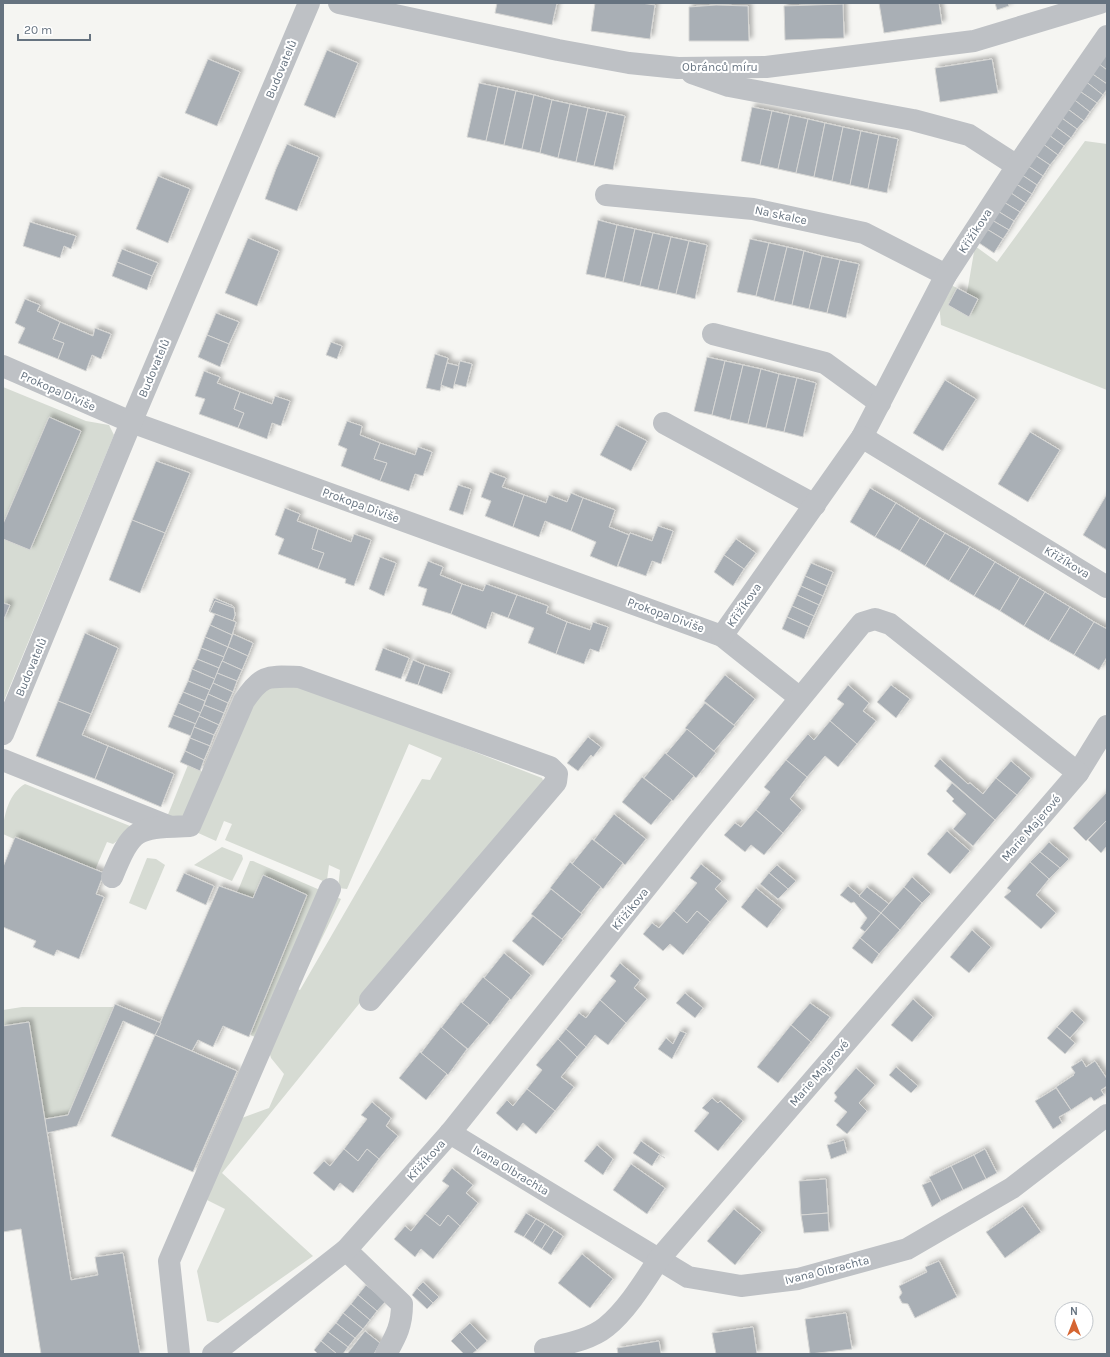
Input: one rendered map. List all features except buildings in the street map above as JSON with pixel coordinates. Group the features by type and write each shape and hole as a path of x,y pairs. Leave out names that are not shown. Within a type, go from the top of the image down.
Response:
{"street":[{"name":"Budovatelů","path":"3,734 131,422 309,3"},
{"name":"Obránců míru","path":"339,3 558,50 629,62 678,68 766,67 974,41 1100,3"},
{"name":"Křižíkova","path":"213,1354 346,1250 450,1133 800,698 722,636 862,437 946,275 1017,166 1107,36"},
{"path":"678,68 729,86 913,120 968,135 1017,166"},
{"name":"Na skalce","path":"606,195 753,209 864,233 946,275"},
{"path":"713,334 825,363 880,403"},
{"name":"Prokopa Diviše","path":"3,366 131,422 722,636"},
{"path":"664,423 815,505"},
{"name":"Křižíkova","path":"862,437 1107,587"},
{"path":"800,698 862,623 875,619 890,624 1078,773"},
{"path":"112,877 128,842 135,834 145,829 190,826 244,701 253,687 261,680 274,676 299,677 550,767 557,774 556,782 370,1000"},
{"name":"Marie Majerové","path":"545,1349 582,1339 606,1327 637,1293 659,1259 1078,773 1107,726"},
{"path":"3,760 171,827"},
{"path":"179,1354 169,1261 330,889"},
{"name":"Ivana Olbrachta","path":"450,1133 688,1277 741,1286 798,1279 907,1249 1012,1188 1107,1116"},
{"path":"346,1250 402,1304 402,1318 399,1331 386,1354"}],"shaded area":[{"path":"1085,141 1107,144 1107,390 941,325 939,303 945,282 957,288 969,316 978,300 967,293 975,246 997,262"},
{"path":"3,387 86,421 109,425 114,435 3,703"},
{"path":"297,683 542,778 544,783 410,941 222,1173 313,1256 218,1323 207,1321 197,1271 225,1209 207,1200 239,1119 269,1108 284,1074 271,1058 269,1051 293,987 300,990 422,779 430,780 442,758 409,744 347,889 338,888 340,870 329,865 327,880 323,881 225,840 232,824 224,821 216,841 196,832 249,705 271,684"},
{"path":"188,765 207,774 185,818 167,817"},
{"path":"25,784 135,828 113,844 107,842 95,870 14,839 3,834 4,820 11,799 19,788"},
{"path":"222,847 242,855 243,859 232,881 194,865"},
{"path":"147,858 156,859 165,865 146,910 129,903"},
{"path":"250,861 320,890 261,1039 250,1035 307,895 263,875 253,898 237,893"},
{"path":"334,896 341,899 303,977"},
{"path":"22,1007 114,1007 68,1115 45,1119 29,1022 3,1027 3,1010"}]}
